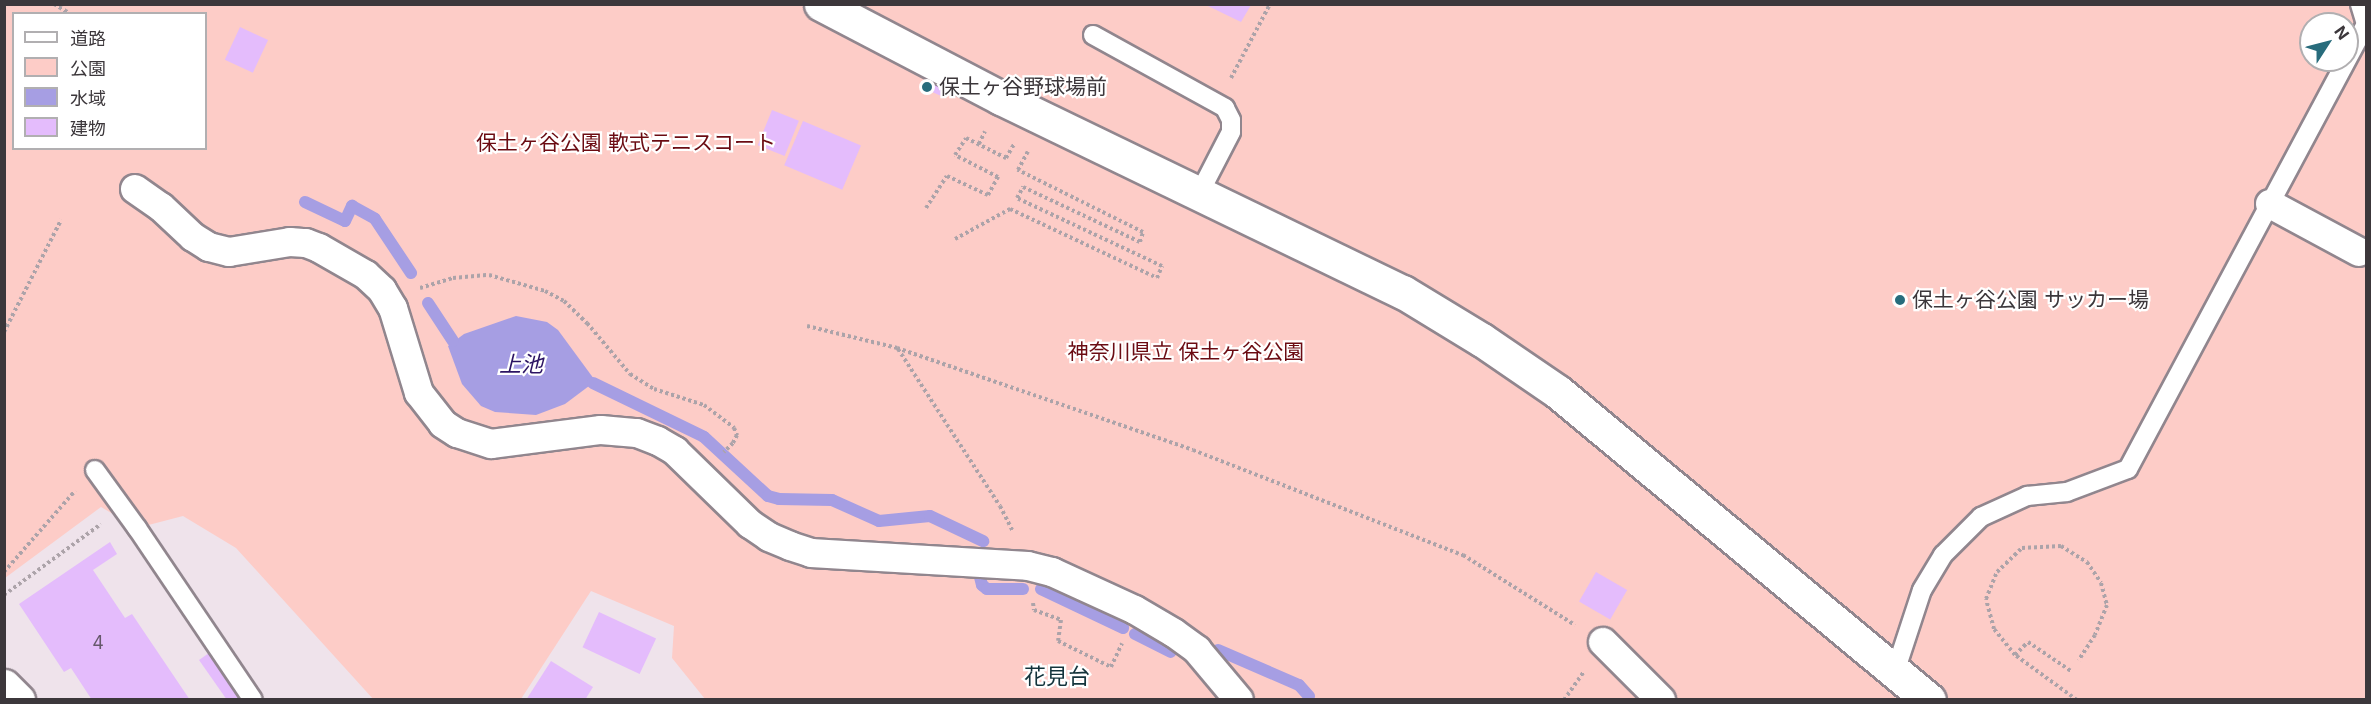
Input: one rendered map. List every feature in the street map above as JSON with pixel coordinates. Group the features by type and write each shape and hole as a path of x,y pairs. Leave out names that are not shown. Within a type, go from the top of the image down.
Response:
{"street":[{"path":"821,4 1001,98 1200,192 1403,292 1558,392 1929,699"},
{"path":"135,189 161,207 193,237 209,247 229,252 290,242 306,243 319,248 366,276 382,290 390,303 419,393 443,424 457,433 491,444 601,429 637,433 675,451 750,524 769,537 790,546 811,553 1028,566 1052,572 1135,610 1174,633 1197,650 1239,699"},
{"path":"2270,204 2359,252"},
{"path":"1603,642 1662,699"},
{"path":"4,686 18,699"}],"lane":[{"path":"1895,672 1922,590 1943,555 1981,517 2027,496 2067,492 2128,469 2366,24 2360,4"},
{"path":"1094,35 1217,101 1225,108 1231,120 1231,132 1200,192"},
{"path":"95,470 253,699"}],"path":[{"path":"54,4 67,12"},
{"path":"1217,101 1270,4"},
{"path":"926,208 947,176 988,195 998,177 955,155 966,138 1006,158"},
{"path":"955,239 1010,209 1157,278 1162,266 1017,198 1023,187 1140,242 1143,232 1018,170 1032,142"},
{"path":"4,332 61,220"},
{"path":"390,303 424,286 471,276 489,275 545,291 564,301 587,323 630,374 654,389 704,405 734,428 736,435 733,443"},
{"path":"807,326 897,348 1193,450 1462,555 1603,642"},
{"path":"897,348 1000,506"},
{"path":"4,572 95,470"},
{"path":"4,595 123,508"},
{"path":"2077,699 2015,655 1994,629 1986,598 1997,572 2022,548 2061,546 2087,562 2101,583 2107,605 2095,635 2079,660"},
{"path":"1033,600 1034,610 1061,620 1058,641 1111,667 1124,640"},
{"path":"2015,655 2028,642 2071,671"}],"green space":[{"name":"神奈川県立 保土ヶ谷公園","path":"5,5 2366,5 2366,699 705,699 672,658 674,626 591,591 521,699 374,700 236,548 183,516 137,528 101,507 5,578"}],"water":[{"name":"上池","path":"516,316 547,322 558,330 594,379 593,383 565,404 536,415 495,412 481,406 462,384 448,346 464,334"}],"building":[{"path":"1206,5 1251,5 1241,22"},
{"path":"240,27 268,40 253,73 225,60"},
{"path":"928,80 947,89 943,97 924,88"},
{"path":"772,110 799,121 785,156 758,145"},
{"path":"803,121 861,146 842,190 784,165"},
{"path":"110,542 117,554 93,570 125,618 132,614 190,700 92,700 71,668 64,672 19,604"},
{"path":"1596,572 1627,590 1610,619 1579,601"},
{"path":"599,612 656,639 640,674 583,647"},
{"path":"209,653 241,700 227,700 199,660"},
{"path":"551,661 593,687 585,700 526,700"}],"waterway":[{"path":"305,202 345,221 352,206 375,219 411,273"},
{"path":"428,303 453,341"},
{"path":"593,383 704,437 768,496 779,499 832,500 879,521 930,516 983,541"},
{"path":"980,577 982,585 987,589 1023,589"},
{"path":"1041,589 1123,628"},
{"path":"1135,634 1171,652"},
{"path":"1218,650 1299,685 1309,696"}],"place":[{"name":"保土ヶ谷野球場前","path":"927,87"},
{"name":"保土ヶ谷公園 サッカー場","path":"1900,300"}],"district":[{"name":"花見台","path":"1057,677"}],"park label":[{"name":"保土ヶ谷公園 軟式テニスコート","path":"626,143"}]}
